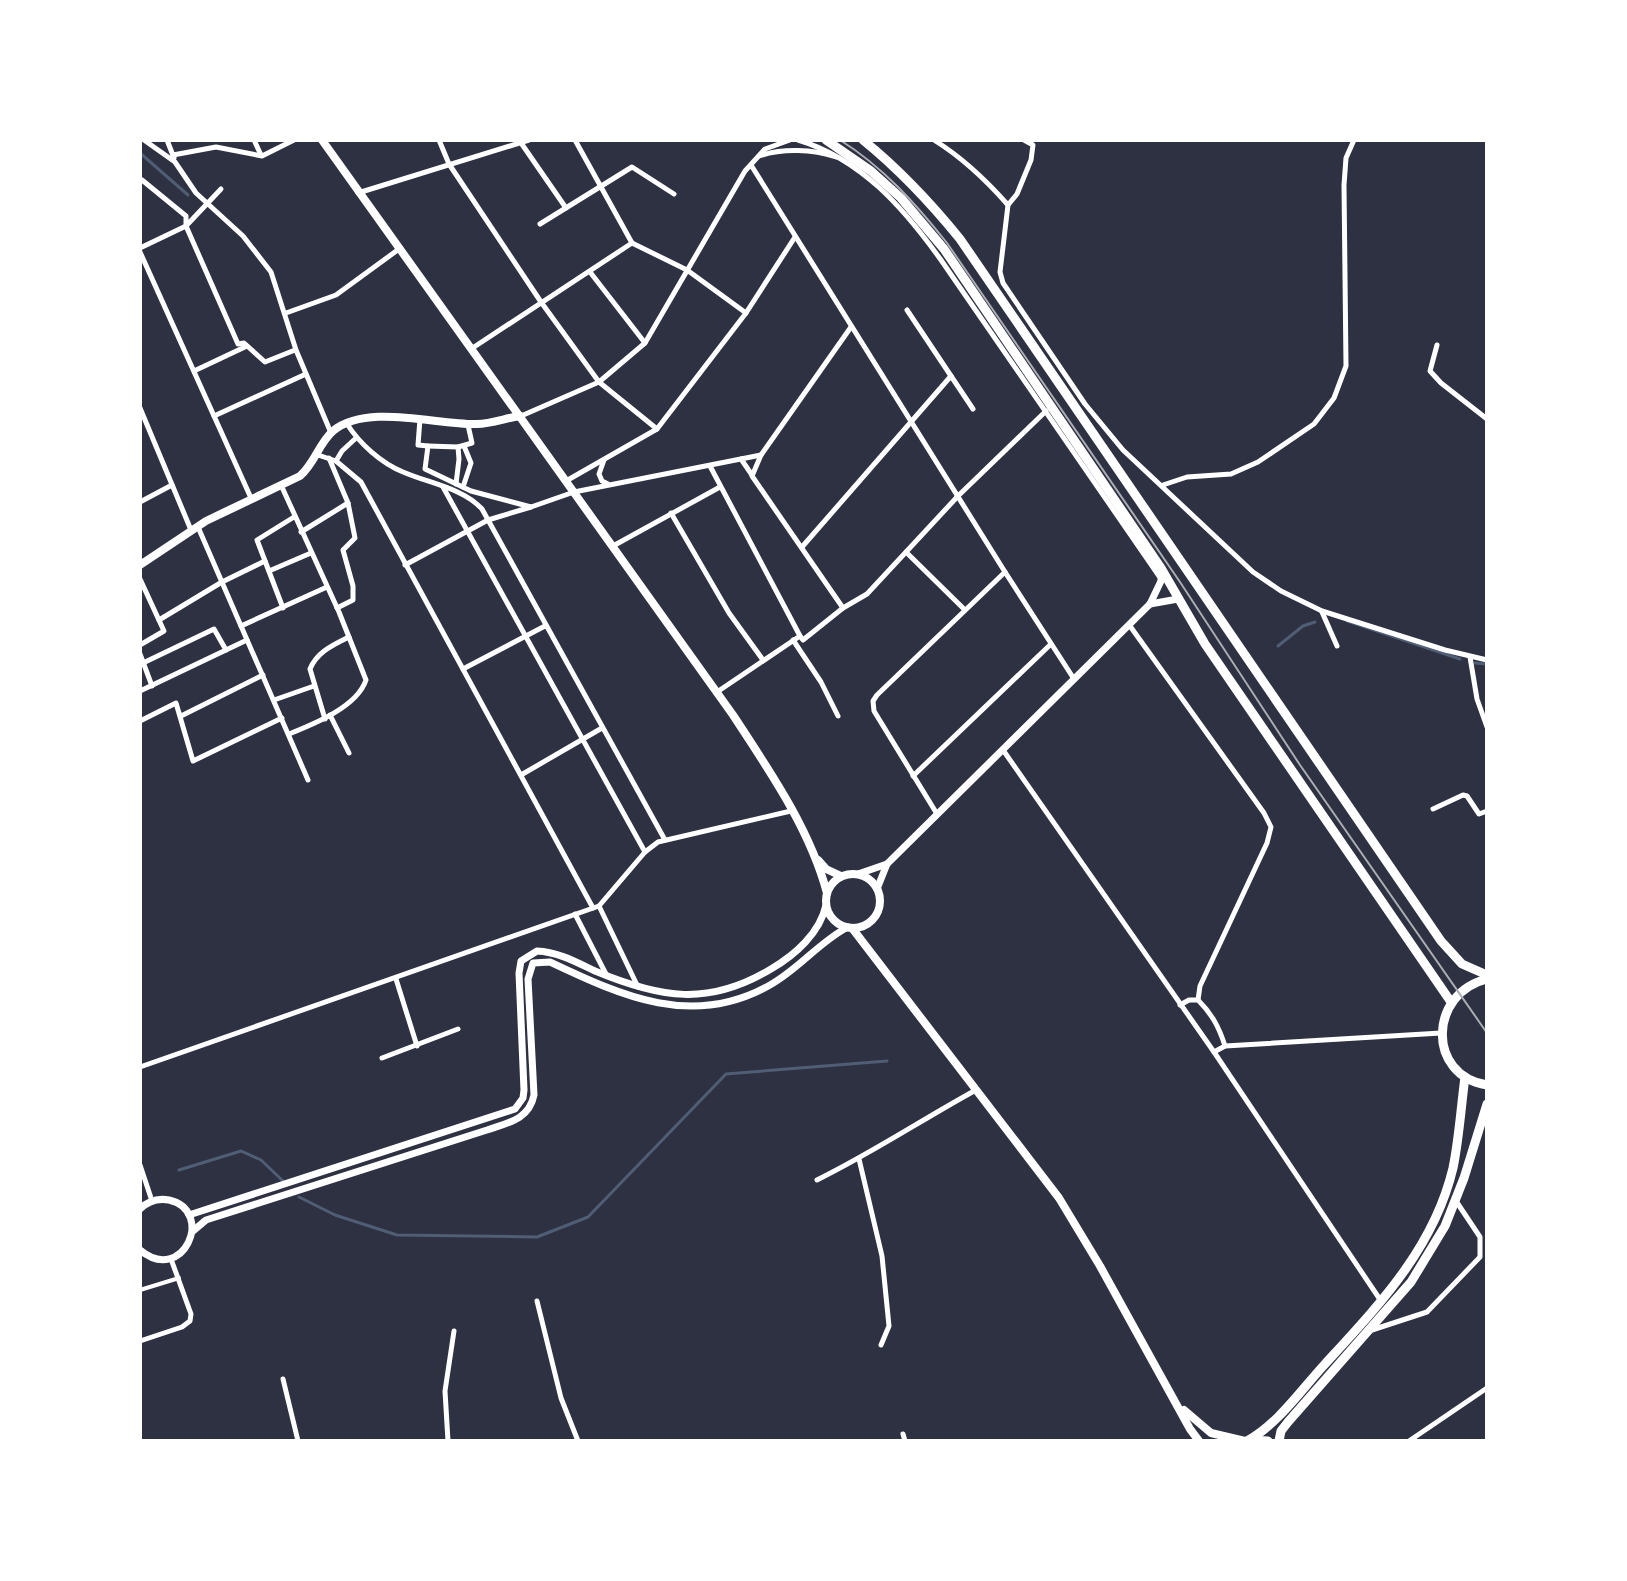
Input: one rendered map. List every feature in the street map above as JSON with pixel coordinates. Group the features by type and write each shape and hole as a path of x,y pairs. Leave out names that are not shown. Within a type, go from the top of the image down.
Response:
{"main road":[{"path":"322,140 758,753 815,856 827,893"},
{"path":"826,140 871,171 901,198 944,249 1161,568 1166,584 1205,644 1451,1002"},
{"path":"863,140 922,192 960,239 1441,941 1462,964 1487,977"},
{"path":"140,565 195,529 251,498 300,476 311,467 331,433 346,423 377,418 482,424 520,416"},
{"path":"815,856 826,869 841,876"},
{"path":"850,928 867,924 879,908 877,889 870,879 858,874 841,876 832,883 827,893 826,905 836,922 850,928 869,951 1068,1212 1199,1441"},
{"path":"867,924 869,951"},
{"path":"1487,977 1451,1002 1441,1033 1448,1058 1465,1077 1487,1085"},
{"path":"1247,1441 1264,1430 1407,1270 1442,1204 1453,1167 1465,1077"},
{"path":"1279,1441 1283,1428 1411,1282 1445,1226 1487,1104"},
{"path":"1475,1142 1487,1133"},
{"path":"1177,1402 1204,1429 1225,1438 1268,1441"}],"street":[{"path":"144,140 174,158 216,147 262,156 294,140"},
{"path":"167,140 174,158 196,193 243,236 271,272 296,350 331,433"},
{"path":"254,140 262,156"},
{"path":"439,140 449,164 541,302 599,382 657,429"},
{"path":"358,193 529,140"},
{"path":"575,140 632,243 687,270 746,313"},
{"path":"520,416 599,382 645,343 751,165 765,149 767,140"},
{"path":"765,149 790,140"},
{"path":"798,140 825,148 851,163 884,192 921,233 1166,584 1130,626 887,864 877,889"},
{"path":"934,140 986,180 1008,205"},
{"path":"1024,140 1033,145 1031,160 1017,194 1008,205 1000,272 1003,283 1085,404 1123,450 1253,572 1281,591 1322,611 1487,660"},
{"path":"1163,485 1187,477 1231,474 1258,462 1314,424 1334,398 1346,366 1344,185 1346,158 1354,140"},
{"path":"519,141 566,208"},
{"path":"758,157 769,153 806,151 827,154 851,163"},
{"path":"751,165 1075,680"},
{"path":"540,224 632,167 674,194"},
{"path":"142,180 186,216 186,226 238,344 244,343 265,362 296,350"},
{"path":"221,189 186,226 140,250 251,498"},
{"path":"566,481 657,429 746,313 795,237"},
{"path":"471,349 632,243"},
{"path":"286,313 336,295 399,249"},
{"path":"590,272 645,343"},
{"path":"907,310 973,409"},
{"path":"752,476 761,455 851,327"},
{"path":"1437,345 1430,371 1487,419"},
{"path":"194,371 247,346"},
{"path":"214,416 306,374"},
{"path":"801,548 951,376"},
{"path":"140,408 172,485 222,582 308,780"},
{"path":"710,466 803,640 843,608 867,594 958,496 1046,411"},
{"path":"420,419 418,445 461,446 472,443 468,424"},
{"path":"346,423 356,438 389,465 476,503 665,840"},
{"path":"336,461 356,438"},
{"path":"428,446 425,469 463,487 531,507"},
{"path":"456,484 461,446"},
{"path":"461,446 471,463 463,487"},
{"path":"318,455 336,461 361,482 638,988"},
{"path":"405,565 488,520 574,492 761,455"},
{"path":"329,457 348,503 355,538 343,550 353,586 353,600 337,608"},
{"path":"604,459 599,474 602,481 610,485"},
{"path":"741,459 843,608"},
{"path":"140,502 172,485"},
{"path":"281,485 366,680 362,690 327,717 289,734"},
{"path":"443,486 645,852"},
{"path":"613,546 720,487"},
{"path":"301,532 348,503"},
{"path":"671,513 729,613 763,660"},
{"path":"283,608 257,540 294,517"},
{"path":"906,552 965,610"},
{"path":"269,571 311,553"},
{"path":"159,620 222,582 265,561"},
{"path":"937,814 874,711 873,701 1005,572"},
{"path":"140,579 164,631 140,645"},
{"path":"241,626 327,587"},
{"path":"1150,604 1178,599"},
{"path":"1322,611 1337,646"},
{"path":"463,669 545,626"},
{"path":"1130,626 1271,827 1267,843 1200,986 1198,1000"},
{"path":"143,663 214,629 226,650"},
{"path":"717,692 800,636"},
{"path":"349,637 327,648 313,660 310,669 327,717 349,753"},
{"path":"140,691 247,640"},
{"path":"793,640 821,682 838,716"},
{"path":"913,776 1051,644"},
{"path":"140,654 152,686"},
{"path":"1470,657 1477,699 1487,727"},
{"path":"181,716 263,675"},
{"path":"274,700 315,686"},
{"path":"140,721 176,703 193,761 282,718"},
{"path":"521,775 602,728"},
{"path":"1003,750 1214,1052 1381,1302"},
{"path":"1433,809 1463,795 1467,796 1479,814 1487,811"},
{"path":"140,1067 596,907 645,852 665,840 791,811"},
{"path":"858,874 887,864"},
{"path":"189,1215 515,1109 523,1098 524,1090 519,973 521,961 537,951 550,952 638,988 693,996 712,994 750,982 782,963 820,924 826,905"},
{"path":"575,914 607,976"},
{"path":"140,1250 148,1257 171,1259 182,1253 193,1231 206,1220 525,1115 534,1095 528,979 533,963 550,962 642,1001 689,1007 716,1004 769,986 794,969 826,939 850,928"},
{"path":"396,979 417,1046"},
{"path":"1180,1005 1198,1000"},
{"path":"1198,1000 1211,1013 1225,1046"},
{"path":"382,1058 458,1029"},
{"path":"1214,1052 1225,1046 1441,1033"},
{"path":"817,1180 977,1090"},
{"path":"859,1159 882,1256 889,1326 881,1345"},
{"path":"140,1165 152,1201"},
{"path":"140,1209 152,1201 164,1199 175,1202 189,1215 193,1231"},
{"path":"1367,1331 1427,1312 1480,1257 1480,1237 1455,1200"},
{"path":"140,1341 182,1327 190,1321 191,1314 171,1259"},
{"path":"140,1290 179,1278"},
{"path":"537,1301 561,1398 578,1441"},
{"path":"448,1441 445,1391 454,1331"},
{"path":"283,1379 298,1441"},
{"path":"1409,1441 1487,1388"},
{"path":"903,1434 905,1441"}],"waterway":[{"path":"140,153 188,195"},
{"path":"1347,621 1460,659"},
{"path":"1278,646 1303,626 1315,622"},
{"path":"1475,663 1487,664"},
{"path":"299,1197 335,1215 397,1235 537,1237 588,1217 726,1074 887,1061"},
{"path":"179,1170 241,1151 261,1160 283,1181"}],"tram line":[{"path":"840,140 898,187 947,243 1180,582 1300,765 1487,1033"}]}
